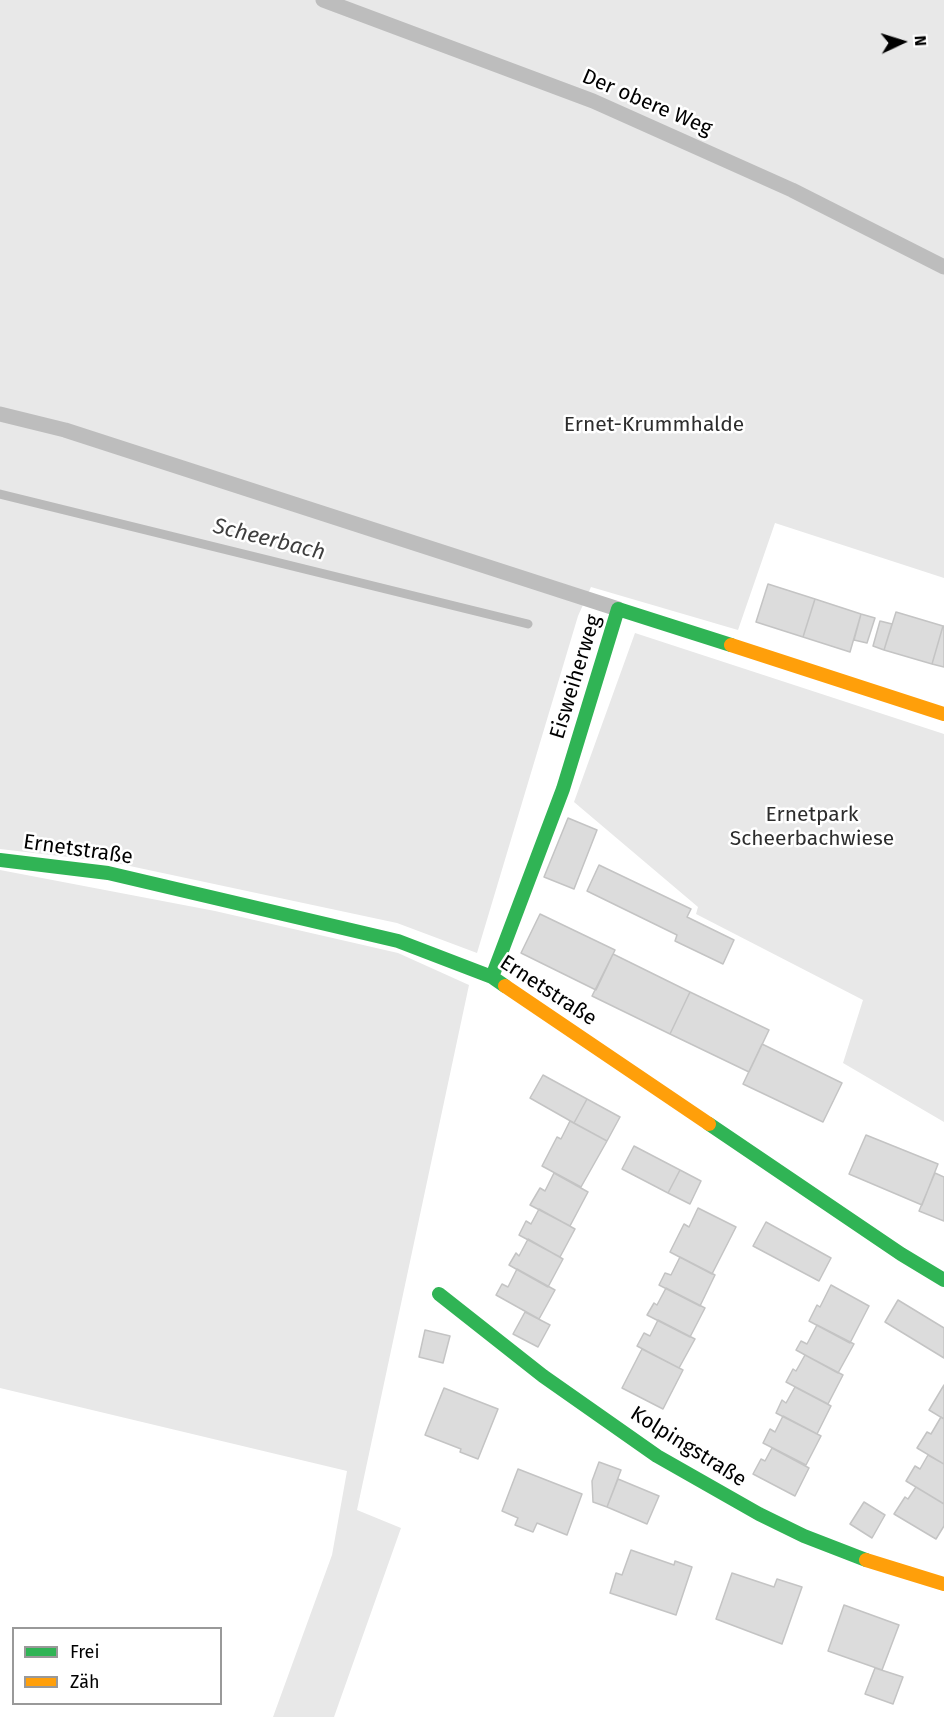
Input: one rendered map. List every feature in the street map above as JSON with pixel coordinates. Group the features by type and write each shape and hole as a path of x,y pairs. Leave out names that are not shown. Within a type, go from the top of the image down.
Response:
{"street":[{"name":"Eisweiherweg","path":"492,977 563,789 618,609 944,714"},
{"name":"Ernetstraße","path":"0,860 108,873 398,941 492,977 901,1254 944,1280"},
{"name":"Kolpingstraße","path":"439,1294 543,1376 657,1456 759,1514 804,1536 875,1563 944,1584"}],"lane":[{"name":"Der obere Weg","path":"323,0 593,101 792,190 944,267"},
{"path":"0,414 65,430 618,609"}],"green space":[{"name":"Ernet-Krummhalde","path":"0,0 944,0 944,578 775,523 738,630 591,587 578,616 477,953 397,923 111,862 0,849"},
{"name":"Ernetpark Scheerbachwiese","path":"635,633 944,734 944,1122 843,1063 863,1000 696,914 698,907 574,802"},
{"path":"0,870 215,911 398,953 469,985 357,1510 401,1528 334,1717 273,1717 332,1555 347,1471 0,1388"}],"building":[{"path":"768,584 815,599 803,637 756,622"},
{"path":"815,599 861,614 850,652 803,637"},
{"path":"896,612 943,626 932,664 884,650"},
{"path":"861,614 875,618 867,643 854,640"},
{"path":"880,621 892,624 884,650 873,646"},
{"path":"944,626 944,667 932,664"},
{"path":"568,818 597,830 574,889 544,877"},
{"path":"599,865 691,909 687,917 734,940 723,964 675,941 677,935 587,891"},
{"path":"540,914 615,950 596,990 521,953"},
{"path":"613,954 690,992 670,1034 592,996"},
{"path":"690,992 769,1030 749,1072 670,1034"},
{"path":"762,1044 842,1083 823,1122 743,1084"},
{"path":"543,1075 587,1099 574,1123 530,1098"},
{"path":"587,1099 620,1117 607,1141 574,1123"},
{"path":"570,1121 607,1141 581,1187 542,1166 557,1137 561,1139"},
{"path":"866,1135 938,1164 922,1205 849,1174"},
{"path":"634,1146 680,1170 668,1193 622,1169"},
{"path":"680,1170 701,1181 690,1204 668,1193"},
{"path":"554,1173 588,1192 570,1226 530,1205 540,1188 545,1191"},
{"path":"935,1173 944,1177 944,1221 919,1211"},
{"path":"698,1208 736,1227 712,1274 670,1252 684,1224 689,1227"},
{"path":"539,1209 575,1229 560,1257 519,1235 526,1221 531,1224"},
{"path":"766,1222 831,1258 819,1281 753,1246"},
{"path":"528,1239 563,1259 548,1287 509,1265 516,1253 519,1256"},
{"path":"680,1257 715,1275 700,1306 659,1285 665,1273 671,1275"},
{"path":"517,1269 555,1290 539,1319 496,1295 502,1284 508,1287"},
{"path":"831,1285 869,1306 850,1343 809,1321 817,1305 820,1307"},
{"path":"666,1288 705,1308 690,1337 647,1315 654,1303 657,1305"},
{"path":"898,1300 944,1328 944,1358 885,1322"},
{"path":"525,1312 550,1325 538,1347 513,1334"},
{"path":"658,1320 695,1339 679,1368 637,1346 644,1333 650,1336"},
{"path":"817,1325 854,1344 838,1373 796,1350 801,1341 807,1344"},
{"path":"425,1330 450,1336 443,1363 419,1357"},
{"path":"642,1349 683,1370 663,1409 622,1388"},
{"path":"805,1355 843,1375 828,1404 786,1382 793,1369 796,1371"},
{"path":"944,1385 944,1419 929,1410"},
{"path":"795,1387 831,1406 817,1434 776,1413 782,1400 786,1403"},
{"path":"444,1388 498,1409 478,1459 460,1452 461,1449 425,1435"},
{"path":"783,1416 821,1436 806,1465 763,1443 770,1429 775,1432"},
{"path":"941,1417 944,1419 944,1464 917,1448 927,1432 931,1434"},
{"path":"772,1448 809,1468 795,1496 753,1474 761,1459 765,1461"},
{"path":"928,1455 944,1464 944,1504 906,1481 915,1466 920,1469"},
{"path":"599,1462 621,1470 607,1507 593,1502 592,1481"},
{"path":"518,1469 582,1494 567,1535 537,1523 533,1532 515,1525 518,1518 502,1511"},
{"path":"618,1479 659,1496 647,1524 607,1507"},
{"path":"916,1487 944,1504 944,1526 936,1539 894,1514 905,1497 908,1499"},
{"path":"864,1502 885,1515 872,1538 850,1524"},
{"path":"631,1550 674,1565 675,1561 692,1567 676,1615 610,1593 616,1573 622,1575"},
{"path":"732,1573 774,1587 777,1579 802,1587 782,1644 716,1619"},
{"path":"844,1605 899,1625 882,1670 828,1651"},
{"path":"875,1668 903,1677 893,1704 865,1694"}],"waterway":[{"name":"Scheerbach","path":"0,494 528,624"}],"traffic: fast":[{"path":"492,977 563,789 618,609 731,645"},
{"path":"0,860 108,873 398,941 492,977 505,986"},
{"path":"709,1124 901,1254 944,1280"},
{"path":"439,1294 543,1376 657,1456 759,1514 804,1536 866,1560"}],"traffic: slow":[{"path":"731,645 944,714"},
{"path":"505,986 709,1124"},
{"path":"866,1560 944,1584"}]}
